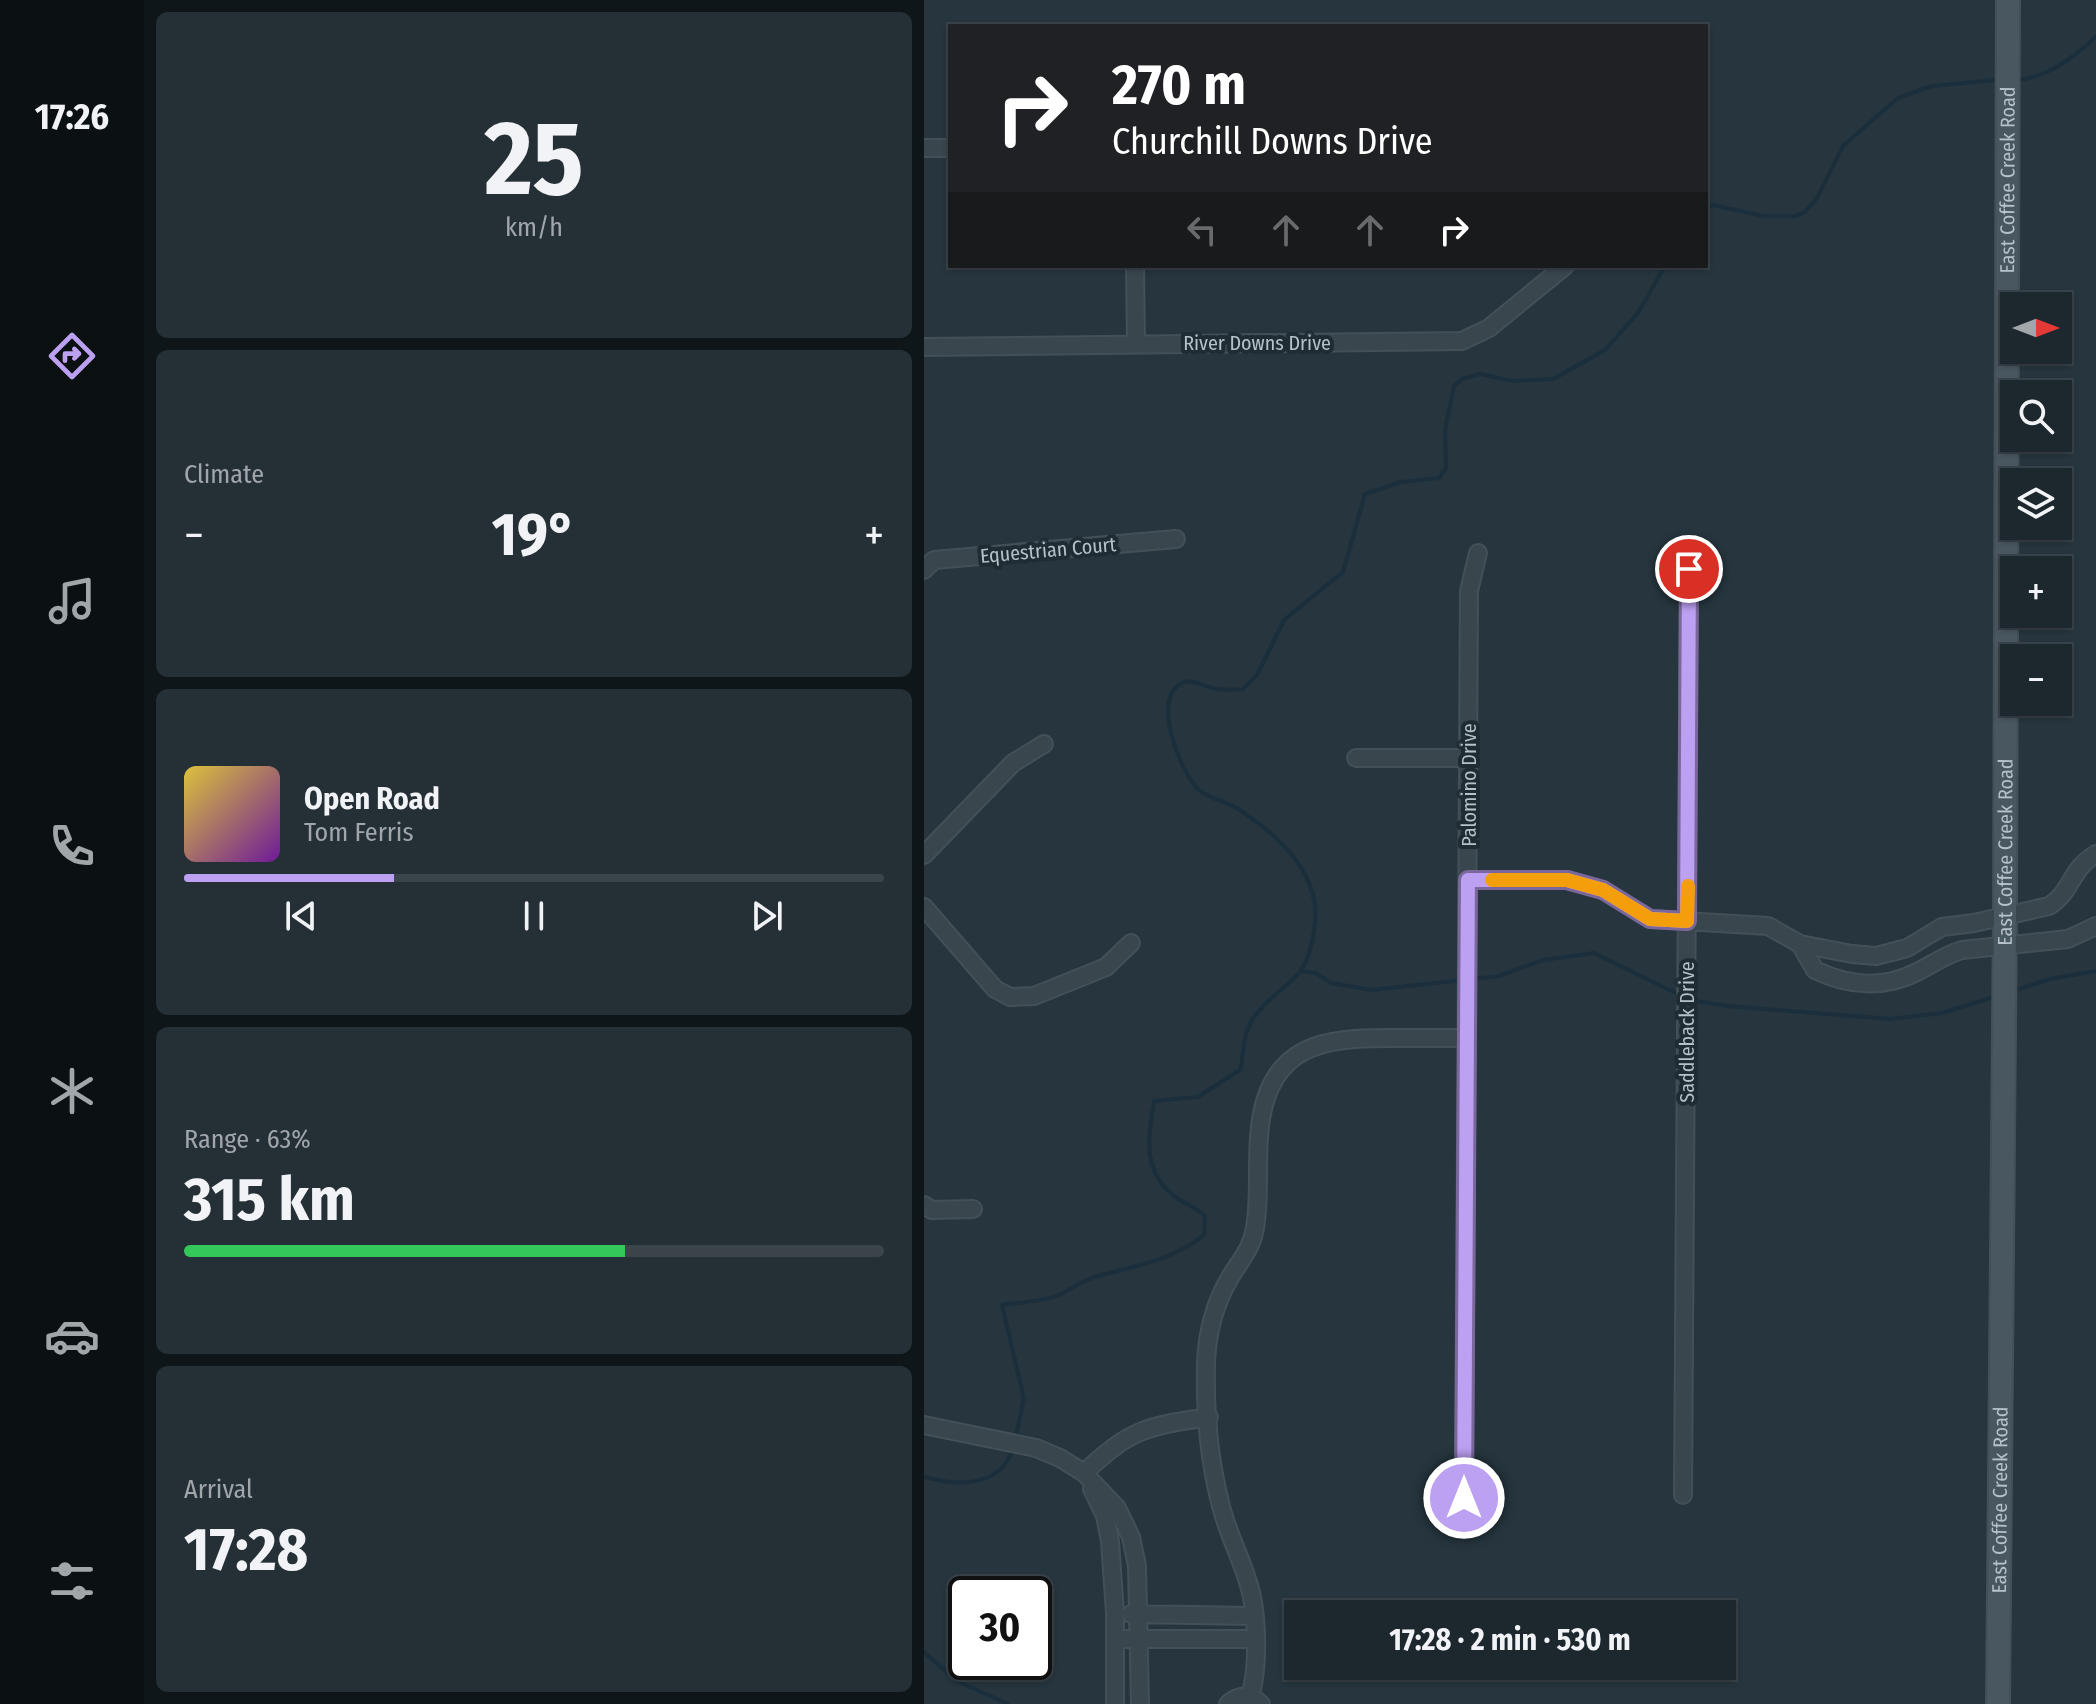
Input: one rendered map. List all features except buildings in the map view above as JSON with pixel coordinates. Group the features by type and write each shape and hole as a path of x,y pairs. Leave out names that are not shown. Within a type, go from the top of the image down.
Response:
{"street":[{"name":"East Coffee Creek Road","path":"1998,1704 2005,945 2008,0"},
{"path":"924,148 948,148"},
{"path":"1135,268 1136,344"},
{"name":"River Downs Drive","path":"924,347 1462,341 1489,328 1563,268"},
{"name":"Equestrian Court","path":"924,570 934,560 1176,539"},
{"name":"Palomino Drive","path":"1464,1498 1469,591 1478,553"},
{"name":"Saddleback Drive","path":"1683,1495 1689,569"},
{"path":"924,855 1013,763 1044,744"},
{"path":"1356,758 1469,758"},
{"path":"1468,880 1567,880 1603,890 1650,919 1768,926 1800,944 1876,956 1907,948 1942,927 2049,906 2060,899 2082,862 2096,854"},
{"path":"924,907 995,989 1010,997 1034,996 1106,967 1131,943"},
{"path":"1800,944 1815,970 1846,982 1869,984 1892,982 1962,950 2068,939 2096,926"},
{"path":"1228,1704 1237,1697 1256,1700 1254,1616 1249,1585 1220,1503 1209,1417 1208,1341 1226,1285 1253,1239 1260,1122 1265,1102 1279,1072 1297,1054 1338,1039 1467,1038"},
{"path":"924,1205 932,1210 973,1209"},
{"path":"1084,1473 1128,1436 1165,1423 1209,1417"},
{"path":"924,1425 1036,1448 1060,1458 1084,1473 1117,1508 1131,1537 1137,1566 1140,1704"},
{"path":"1084,1473 1105,1516 1110,1541 1115,1613 1115,1704"},
{"path":"1115,1613 1254,1616"},
{"path":"1115,1639 1254,1639"}],"waterway":[{"path":"2016,80 2049,71 2096,37"},
{"path":"1708,206 1763,216 1796,216 1805,212 1817,198 1843,146 1898,98 1932,86 1995,80"},
{"path":"1015,1440 1024,1399 1002,1305 1059,1295 1093,1277 1179,1251 1204,1235 1205,1216 1177,1198 1156,1174 1149,1139 1154,1101 1198,1097 1241,1069 1248,1027 1267,1003 1303,968 1312,941 1315,905 1311,889 1297,862 1276,838 1251,818 1233,806 1208,796 1191,781 1171,734 1169,702 1174,690 1188,681 1220,690 1243,689 1257,675 1284,620 1343,572 1365,494 1401,482 1439,478 1446,468 1445,430 1454,386 1462,379 1480,374 1512,381 1553,379 1605,350 1638,313 1664,268"},
{"path":"1472,979 1499,976 1543,960 1594,953 1682,996"},
{"path":"1301,971 1316,973 1331,983 1372,990 1463,980"},
{"path":"2013,991 2050,979 2096,971"},
{"path":"1690,1000 1727,1006 1890,1019 1942,1013 1997,996"},
{"path":"924,1477 950,1482 976,1481 999,1471 1013,1448"},
{"path":"924,1652 957,1681 1008,1704"}],"slow traffic":[{"path":"1492,880 1567,880 1603,890 1650,919 1687,921 1688,886"}],"route":[{"path":"1464,1498 1468,880 1567,880 1603,890 1650,919 1687,921 1689,569"}]}
